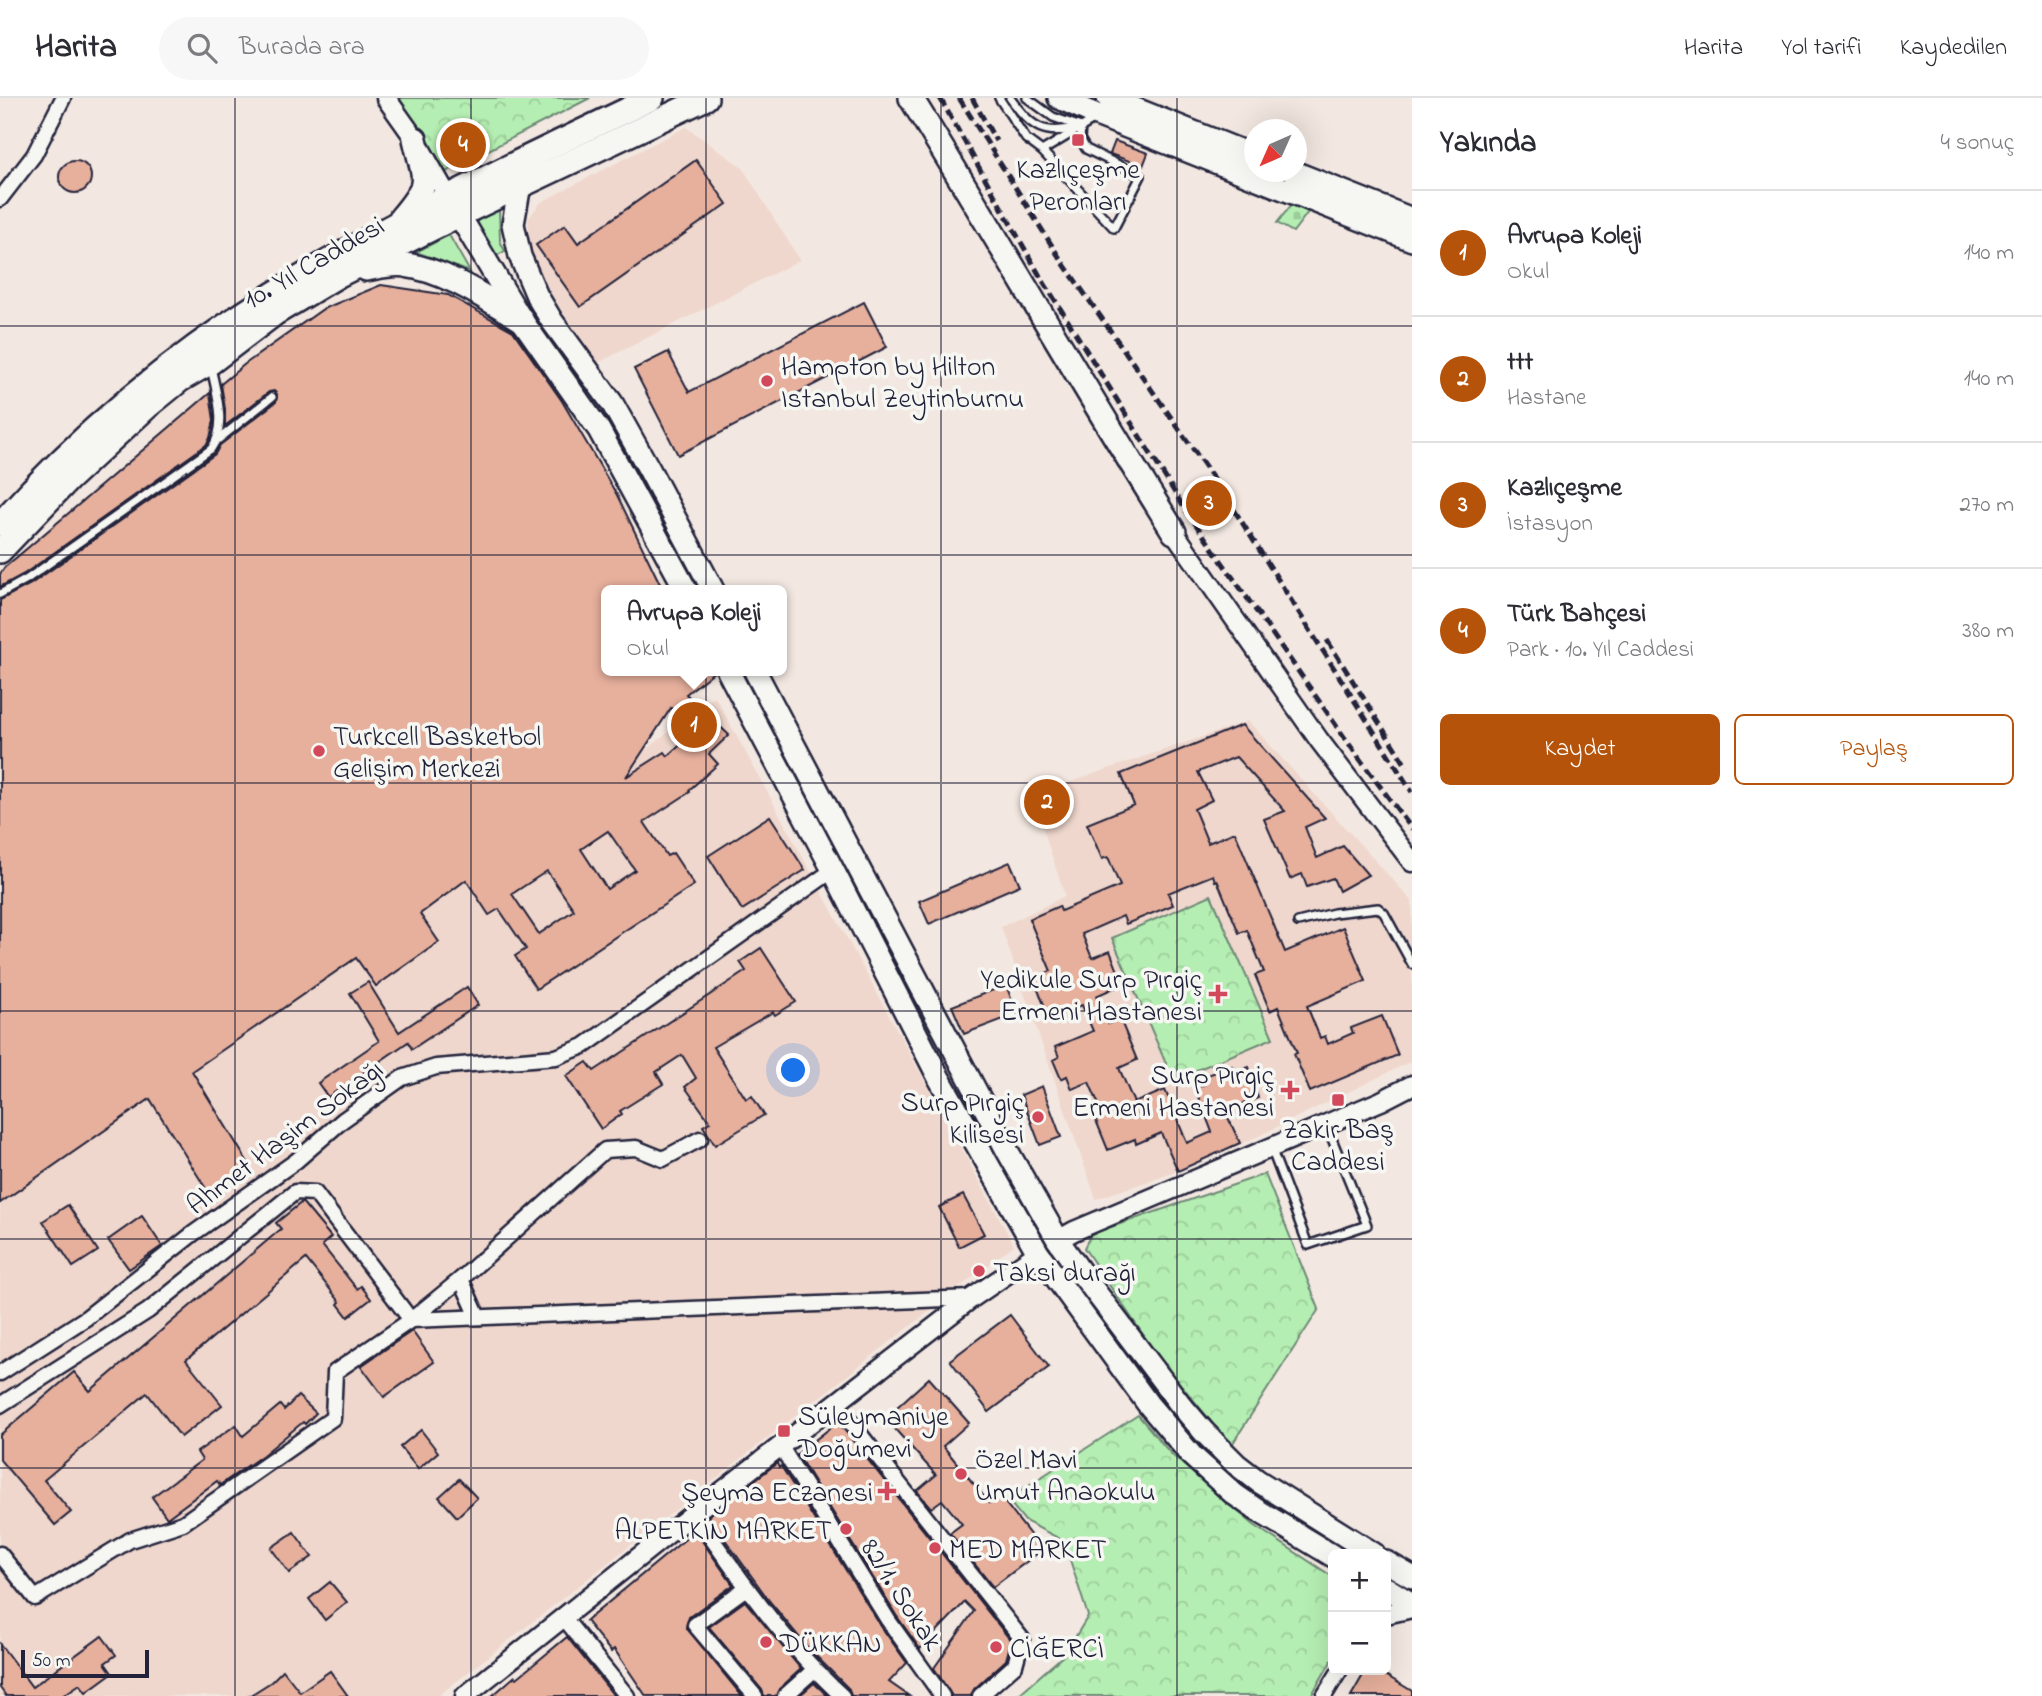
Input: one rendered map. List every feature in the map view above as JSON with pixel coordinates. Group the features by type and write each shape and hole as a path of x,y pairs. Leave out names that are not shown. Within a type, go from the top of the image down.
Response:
{"main road":[{"name":"10. Yıl Caddesi","path":"0,551 30,517 103,446 180,380 211,362 274,314 454,206 652,98"},
{"name":"10. Yıl Caddesi","path":"0,524 87,435 179,359 279,290 393,227 520,185 706,98"},
{"path":"911,98 991,228 1093,404 1174,531"},
{"path":"1059,98 1412,240"},
{"path":"1096,114 1244,153"},
{"path":"393,227 424,187 415,139"},
{"path":"1307,177 1412,219"},
{"path":"520,185 513,224 520,256 537,296 612,403 710,585"},
{"path":"454,206 521,319 599,430 682,585"},
{"path":"339,275 405,265 452,280 521,319"},
{"path":"731,676 939,1078 1038,1253 1133,1385 1192,1455 1257,1510 1328,1553"},
{"path":"758,676 1008,1152 1058,1240 1156,1373 1219,1448 1258,1481 1366,1549"},
{"path":"1038,1253 1058,1240"},
{"path":"1391,1565 1412,1577"},
{"path":"1391,1591 1412,1606"}],"street":[{"path":"0,199 34,155 63,98"},
{"path":"386,98 415,139 454,206"},
{"path":"1174,531 1319,740 1412,862"},
{"name":"Ahmet Haşim Sokağı","path":"0,1373 86,1318 194,1233 296,1161 343,1120 402,1078 436,1067 556,1057 584,1046 833,870"},
{"path":"1058,1240 1412,1085"},
{"path":"0,1555 35,1598 130,1540 183,1523 333,1418 335,1372 411,1320 461,1279 605,1150 636,1148 663,1159 700,1139"},
{"path":"0,1405 148,1311 295,1192 315,1193 411,1320"},
{"path":"465,1696 694,1513 972,1298 1038,1253"},
{"path":"461,1279 478,1317"},
{"path":"411,1320 972,1298"},
{"path":"837,1405 1021,1639 1015,1665 980,1696"},
{"name":"82/1. Sokak","path":"781,1447 888,1620 942,1696"},
{"path":"694,1513 746,1588 814,1670 842,1696"},
{"path":"746,1588 695,1625 755,1696"},
{"path":"1391,1612 1412,1606"},
{"path":"564,1618 626,1696"},
{"path":"785,1696 814,1670"},
{"path":"1324,1696 1337,1675"}],"lane":[{"path":"999,98 1027,139 1042,151 1114,228 1141,176 1086,149 1080,139 1096,114"},
{"path":"1010,98 1021,113 1045,130 1058,133 1096,114"},
{"path":"1027,98 1053,117 1096,114"},
{"path":"1042,151 1096,114"},
{"path":"211,362 220,421 219,439"},
{"path":"0,594 27,579 211,449 219,439 272,397"},
{"path":"1298,922 1334,913 1378,908 1384,913 1412,964"},
{"path":"1271,1148 1308,1245 1367,1225 1326,1124"}],"shaded area":[{"path":"686,127 742,167 800,260 598,363 555,301 530,253 528,219 541,202"},
{"path":"715,696 1014,1245 438,1696 0,1696 0,1201 619,771"},
{"name":"Yedikule Surp Pırgiç Ermeni Hastanesi","path":"1248,721 1412,901 1412,1061 1248,1141 1178,1171 1096,1199 1001,927 1065,896 1032,795"}],"green space":[{"path":"399,98 590,98 444,173"},
{"path":"1292,204 1308,212 1293,232 1277,223"},
{"path":"499,209 500,241 505,251 496,256 475,221"},
{"path":"449,235 470,272 416,252"},
{"path":"1211,895 1273,1038 1173,1080 1112,938"},
{"path":"1265,1174 1319,1309 1231,1446 1159,1358 1084,1248 1091,1234"},
{"path":"1138,1415 1172,1455 1254,1525 1328,1574 1328,1667 1311,1696 1017,1696 1065,1654 1088,1616 1064,1541 1025,1521 1007,1499"}],"building":[{"path":"1115,141 1148,153 1143,166 1110,154"},
{"path":"696,160 727,204 580,307 536,245 565,225 578,243"},
{"path":"75,161 86,166 91,177 86,188 75,193 64,188 59,177 64,166"},
{"name":"Turkcell Basketbol Gelişim Merkezi","path":"381,285 448,295 513,331 562,401 617,495 661,585 601,585 601,676 709,676 686,694 729,735 709,754 718,764 689,790 690,792 644,822 667,856 673,853 694,885 536,989 515,956 526,949 499,909 489,915 466,880 420,914 439,942 376,986 356,958 192,1071 250,1166 208,1192 150,1099 0,1203 0,600 31,584 215,454 220,445 276,402 277,394 274,391 269,392 225,426 221,384 323,309","holes":["671,708 696,731 668,756 665,752 626,777","608,831 635,870 607,889 581,849","547,871 574,910 539,934 512,894"]},
{"name":"Hampton by Hilton Istanbul Zeytinburnu","path":"864,302 887,347 678,455 634,369 668,352 689,392"},
{"path":"210,393 214,420 206,445 24,574 0,587 0,574 4,568"},
{"path":"1242,725 1325,818 1305,827 1317,858 1343,846 1368,875 1339,891 1333,878 1307,887 1302,874 1290,879 1264,819 1285,811 1236,757 1198,772 1212,800 1194,809 1208,843 1235,832 1285,952 1343,927 1366,981 1307,1006 1320,1038 1325,1036 1328,1044 1353,1033 1351,1028 1382,1016 1398,1055 1310,1092 1278,1007 1270,1011 1255,975 1264,972 1247,930 1239,933 1213,875 1168,893 1173,905 1126,924 1123,916 1082,934 1092,958 1110,951 1123,984 1096,996 1108,1024 1120,1019 1137,1060 1119,1068 1134,1103 1165,1090 1187,1143 1212,1132 1195,1088 1205,1084 1202,1077 1232,1066 1235,1072 1249,1067 1258,1098 1225,1111 1240,1143 1178,1171 1161,1133 1136,1144 1135,1139 1108,1150 1095,1118 1103,1114 1089,1082 1072,1089 1067,1076 1061,1079 1053,1060 1059,1057 1055,1047 1093,1031 1082,1005 1050,1019 1033,978 1051,971 1029,919 1059,906 1061,911 1120,886 1108,857 1102,859 1087,824 1134,805 1121,774"},
{"path":"770,816 805,870 742,910 708,856"},
{"path":"1010,862 1020,885 929,924 919,901"},
{"path":"761,948 796,1002 775,1015 773,1012 713,1047 746,1099 752,1096 764,1115 715,1145 703,1126 710,1122 685,1087 696,1078 682,1055 656,1072 663,1084 620,1111 622,1114 601,1129 566,1076 587,1062 594,1071 746,971 740,962"},
{"path":"368,982 399,1032 467,987 478,1005 412,1049 408,1042 328,1097 318,1083 379,1041 350,993"},
{"path":"1006,985 1017,1014 964,1034 952,1006"},
{"path":"1042,1086 1061,1137 1040,1145 1021,1095"},
{"path":"963,1195 984,1234 959,1247 939,1207"},
{"path":"302,1202 331,1237 322,1245 357,1289 361,1286 371,1299 348,1317 338,1304 340,1302 306,1259 186,1360 222,1405 181,1437 147,1393 44,1480 71,1512 55,1525 0,1460 0,1435 74,1372 90,1391 281,1229 276,1223"},
{"path":"68,1205 98,1251 73,1267 43,1221"},
{"path":"142,1216 162,1246 129,1269 108,1240"},
{"path":"1010,1315 1049,1367 989,1412 950,1360"},
{"path":"412,1331 434,1362 384,1397 361,1366"},
{"path":"929,1378 969,1423 943,1446 989,1503 999,1495 1042,1550 993,1587 950,1533 962,1524 942,1500 931,1508 917,1491 936,1475 885,1418"},
{"path":"298,1396 316,1413 305,1424 303,1422 263,1455 220,1485 217,1481 167,1518 152,1497 202,1460 197,1452 236,1425 243,1436 280,1405 284,1410"},
{"path":"838,1422 1011,1641 1006,1660 974,1689 971,1696 952,1696 934,1668 974,1611 965,1602 920,1649 896,1615 797,1454"},
{"path":"421,1430 438,1452 418,1469 400,1447"},
{"path":"777,1463 907,1663 889,1682 909,1696 851,1696 849,1689 808,1648 771,1603 708,1516"},
{"path":"459,1479 477,1498 457,1517 439,1497"},
{"path":"695,1531 733,1585 689,1617 686,1627 742,1696 646,1696 614,1649 611,1652 586,1621"},
{"path":"294,1532 312,1557 289,1573 271,1548"},
{"path":"330,1582 347,1602 325,1620 309,1599"},
{"path":"745,1601 801,1669 779,1689 776,1696 764,1696 762,1690 709,1627"},
{"path":"102,1636 116,1655 105,1663 112,1673 86,1692 80,1684 62,1696 6,1696 0,1688 0,1644 32,1687"},
{"path":"567,1637 614,1696 492,1696 515,1676 517,1678"},
{"path":"283,1670 300,1692 330,1671 348,1696 249,1696 271,1682"},
{"path":"1363,1675 1385,1675 1412,1691 1412,1696 1351,1696"},
{"path":"814,1683 828,1696 799,1696"}],"railway":[{"path":"940,98 1040,276 1183,506 1356,754 1412,829"},
{"path":"959,98 1061,260 1221,489 1412,792"},
{"path":"972,98 996,141"},
{"path":"1327,640 1407,767"}],"place":[{"name":"Kazlıçeşme Peronları","path":"1078,140"},
{"name":"Türk Bahçesi","path":"463,145"},
{"name":"Hampton by Hilton Istanbul Zeytinburnu","path":"767,381"},
{"name":"Kazlıçeşme","path":"1209,503"},
{"name":"Avrupa Koleji","path":"694,725"},
{"name":"Turkcell Basketbol Gelişim Merkezi","path":"319,751"},
{"name":"ttt","path":"1047,802"},
{"name":"Yedikule Surp Pırgiç Ermeni Hastanesi","path":"1218,994"},
{"name":"Surp Pırgiç Ermeni Hastanesi","path":"1290,1090"},
{"name":"Zakir Baş Caddesi","path":"1338,1100"},
{"name":"Surp Pırgiç Kilisesi","path":"1038,1117"},
{"name":"Taksi durağı","path":"979,1271"},
{"name":"Süleymaniye Doğumevi","path":"784,1431"},
{"name":"Özel Mavi Umut Anaokulu","path":"961,1474"},
{"name":"Şeyma Eczanesi","path":"887,1491"},
{"name":"ALPETKİN MARKET","path":"846,1529"},
{"name":"MED MARKET","path":"935,1548"},
{"name":"DÜKKAN","path":"766,1642"},
{"name":"CİĞERCİ","path":"996,1647"}]}
